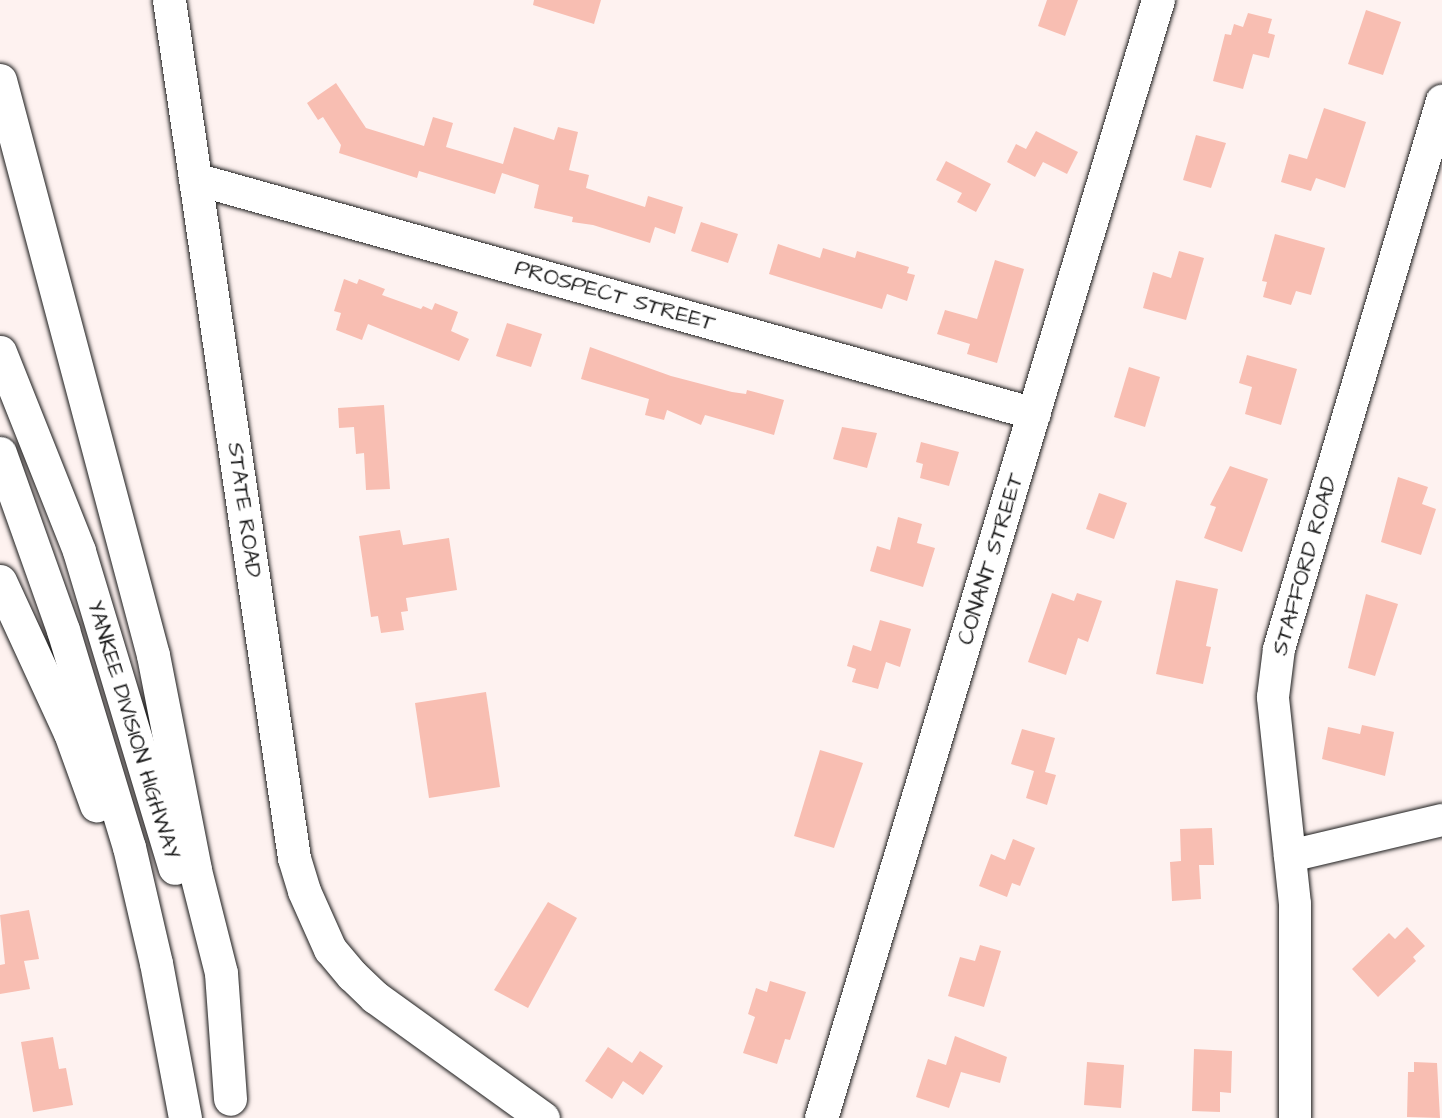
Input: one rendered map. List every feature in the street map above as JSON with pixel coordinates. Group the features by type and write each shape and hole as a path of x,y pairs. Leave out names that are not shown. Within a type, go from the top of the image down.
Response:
{"main road":[{"name":"STATE ROAD","path":"169,0 294,858 330,949 375,997 543,1118"},
{"name":"CONANT STREET","path":"821,1118 1158,0"},
{"path":"0,80 153,655 195,870 221,973 232,1109"},
{"name":"YANKEE DIVISION HIGHWAY","path":"0,352 79,551 130,713 186,908 232,1109"},
{"name":"YANKEE DIVISION HIGHWAY","path":"0,453 63,630 129,847 156,963 183,1118"},
{"path":"0,581 70,733 104,826 183,1118"}],"street":[{"name":"STAFFORD ROAD","path":"1295,1118 1295,904 1274,697 1279,649 1442,101"},
{"name":"PROSPECT STREET","path":"195,179 1035,414"},
{"path":"1290,856 1442,820"}],"building":[{"path":"534,0 601,0 594,24 533,5"},
{"path":"1047,0 1078,0 1065,36 1038,26"},
{"path":"1366,10 1401,22 1383,75 1348,64"},
{"path":"1248,13 1272,19 1268,33 1275,35 1269,58 1253,54 1243,89 1213,81 1225,34 1231,35 1234,24 1243,27"},
{"path":"336,83 366,128 424,146 433,117 453,123 446,147 503,164 514,127 554,140 558,127 578,132 569,170 589,175 586,188 645,207 648,196 683,207 675,234 655,227 650,243 593,225 572,222 573,217 534,208 539,185 502,173 495,194 419,171 417,178 339,153 341,145 323,117 318,120 307,103"},
{"path":"1324,108 1366,122 1345,188 1316,178 1311,191 1281,182 1289,154 1307,159"},
{"path":"1036,131 1078,152 1067,174 1043,162 1035,177 1007,162 1016,144 1026,149"},
{"path":"1196,135 1226,143 1211,188 1183,180"},
{"path":"946,161 991,184 976,212 957,202 962,193 936,180"},
{"path":"701,222 738,234 728,263 691,251"},
{"path":"1275,234 1325,248 1311,295 1296,291 1291,305 1263,297 1267,282 1262,281"},
{"path":"778,244 820,258 823,248 855,258 857,251 909,267 907,273 915,275 907,301 887,294 882,309 769,274"},
{"path":"1179,251 1204,258 1186,320 1143,308 1153,272 1171,278"},
{"path":"995,260 1024,269 997,363 967,354 970,344 937,334 945,310 977,319"},
{"path":"344,279 357,284 359,279 385,289 382,295 421,309 423,306 432,310 435,303 458,312 451,331 469,339 459,361 368,324 362,340 336,330 341,313 334,311"},
{"path":"507,323 542,334 531,367 496,356"},
{"path":"590,347 671,376 732,392 746,394 747,390 784,400 774,435 705,415 701,425 667,410 664,420 645,415 649,399 581,379"},
{"path":"1247,355 1297,369 1281,425 1245,414 1252,387 1239,383"},
{"path":"1129,367 1160,377 1145,427 1114,417"},
{"path":"384,405 390,489 366,490 364,453 356,454 354,427 339,428 338,408"},
{"path":"842,427 877,433 867,468 833,459"},
{"path":"921,442 959,452 949,486 920,478 923,464 916,462"},
{"path":"1230,466 1268,479 1242,552 1204,538 1216,507 1210,505"},
{"path":"1398,477 1428,487 1422,504 1436,509 1421,555 1381,542"},
{"path":"1099,493 1127,503 1114,539 1086,529"},
{"path":"898,517 922,524 917,543 935,548 923,587 870,571 877,546 890,550"},
{"path":"400,530 403,545 449,538 457,590 406,598 408,611 401,612 404,630 381,633 378,616 371,617 359,536"},
{"path":"1176,580 1218,589 1206,646 1211,647 1203,684 1156,674"},
{"path":"1052,593 1074,601 1077,593 1102,601 1088,642 1078,638 1066,675 1028,662"},
{"path":"1366,594 1398,604 1375,676 1348,668"},
{"path":"880,620 911,629 900,667 886,662 878,689 852,682 856,669 847,666 853,645 871,651"},
{"path":"486,692 500,787 429,798 415,703"},
{"path":"1362,725 1394,732 1385,776 1322,759 1328,727 1360,734"},
{"path":"1022,729 1055,738 1045,772 1056,775 1047,805 1026,798 1034,771 1011,764"},
{"path":"820,750 863,763 834,848 794,836"},
{"path":"1212,828 1214,865 1199,865 1201,899 1172,901 1170,862 1181,861 1180,829"},
{"path":"1013,839 1035,848 1020,886 1012,883 1007,897 979,886 991,854 1005,860"},
{"path":"548,902 577,918 528,1008 494,990"},
{"path":"29,910 39,959 24,961 30,989 0,994 0,965 5,964 0,915"},
{"path":"1407,927 1425,946 1413,957 1416,961 1378,997 1352,969 1389,933 1395,939"},
{"path":"980,945 1001,951 984,1007 948,996 960,957 975,961"},
{"path":"770,981 806,992 790,1040 785,1039 777,1064 743,1053 755,1017 748,1014 756,988 767,992"},
{"path":"955,1036 1007,1057 1000,1083 961,1072 949,1108 916,1097 928,1059 946,1065"},
{"path":"53,1037 59,1069 66,1068 73,1105 33,1112 21,1042"},
{"path":"608,1047 632,1063 640,1051 663,1066 643,1095 623,1081 612,1099 585,1081"},
{"path":"1194,1049 1232,1051 1231,1093 1220,1092 1220,1112 1192,1111"},
{"path":"1087,1062 1124,1065 1121,1108 1084,1105"},
{"path":"1414,1062 1437,1063 1440,1118 1407,1117 1408,1072 1414,1072"}]}
